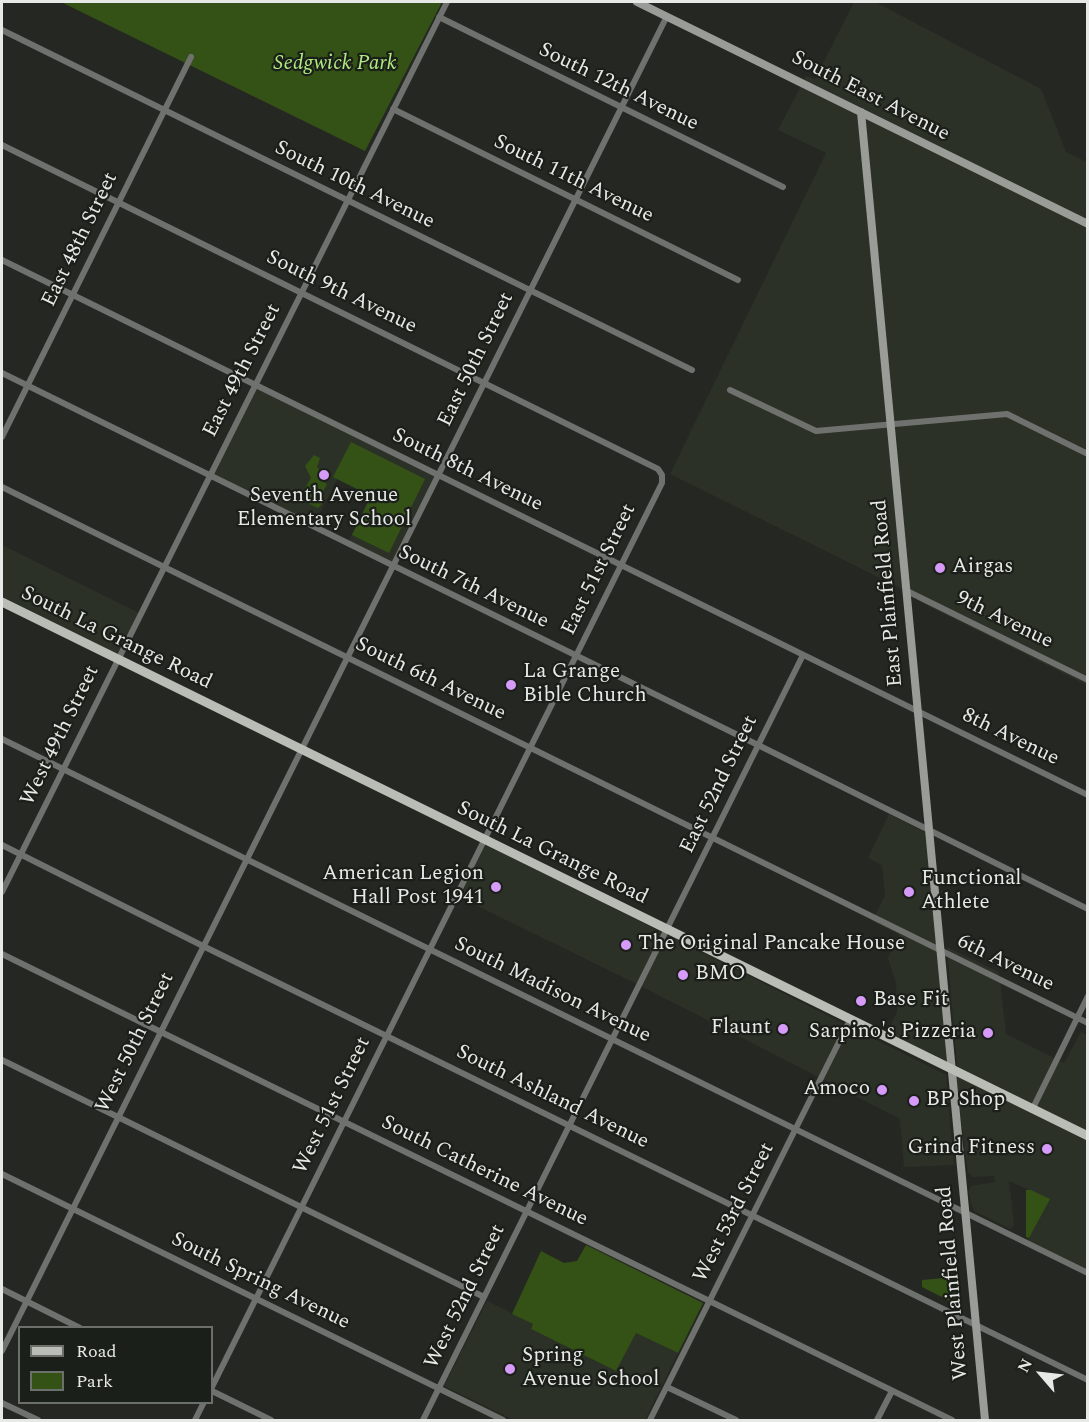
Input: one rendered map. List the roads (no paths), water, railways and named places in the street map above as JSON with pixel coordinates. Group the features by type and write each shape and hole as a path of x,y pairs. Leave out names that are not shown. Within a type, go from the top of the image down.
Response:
{"main road":[{"name":"South East Avenue","path":"637,2 1088,224"},
{"name":"East Plainfield Road","path":"861,112 953,1071"},
{"name":"South La Grange Road","path":"2,602 1088,1136"},
{"name":"West Plainfield Road","path":"953,1071 964,1212 985,1420"}],"street":[{"name":"East 49th Street","path":"117,659 447,2"},
{"name":"East 50th Street","path":"302,750 667,16"},
{"name":"South 12th Avenue","path":"439,17 783,187"},
{"name":"South 10th Avenue","path":"2,30 692,370"},
{"name":"East 48th Street","path":"2,437 191,57"},
{"name":"South 11th Avenue","path":"393,109 738,280"},
{"name":"South 9th Avenue","path":"2,145 485,382 658,469 662,475"},
{"name":"South 8th Avenue","path":"2,260 918,711"},
{"name":"South 7th Avenue","path":"2,374 1088,909"},
{"path":"730,390 816,431 1007,414 1088,454"},
{"name":"East 51st Street","path":"484,840 662,483 662,475"},
{"name":"South 6th Avenue","path":"2,487 941,950"},
{"name":"9th Avenue","path":"907,591 1088,681"},
{"name":"East 52nd Street","path":"666,930 803,655"},
{"name":"West 49th Street","path":"2,892 117,659"},
{"name":"8th Avenue","path":"918,711 1088,795"},
{"name":"South Madison Avenue","path":"2,739 1088,1273"},
{"name":"West 50th Street","path":"2,1351 302,750"},
{"name":"West 51st Street","path":"213,1387 484,840"},
{"name":"South Ashland Avenue","path":"2,845 1088,1380"},
{"name":"West 52nd Street","path":"423,1420 666,930"},
{"name":"6th Avenue","path":"941,950 1088,1023"},
{"name":"South Catherine Avenue","path":"2,954 952,1420"},
{"path":"1032,1110 1088,996"},
{"name":"West 53rd Street","path":"650,1420 850,1020"},
{"path":"2,1060 484,1297"},
{"name":"South Spring Avenue","path":"2,1174 503,1420"},
{"path":"2,1289 76,1326"},
{"path":"667,1387 736,1420"},
{"path":"213,1390 271,1420"},
{"path":"877,1420 892,1391"},
{"path":"2,1403 38,1420"},
{"path":"195,1420 203,1404"}],"place":[{"name":"Seventh Avenue Elementary School","path":"324,475"},
{"name":"Airgas","path":"940,568"},
{"name":"La Grange Bible Church","path":"511,685"},
{"name":"American Legion Hall Post 1941","path":"496,887"},
{"name":"Functional Athlete","path":"909,892"},
{"name":"The Original Pancake House","path":"626,945"},
{"name":"BMO","path":"683,975"},
{"name":"Base Fit","path":"861,1001"},
{"name":"Flaunt","path":"783,1029"},
{"name":"Sarpino's Pizzeria","path":"988,1033"},
{"name":"Amoco","path":"882,1090"},
{"name":"BP Shop","path":"914,1101"},
{"name":"Grind Fitness","path":"1047,1149"},
{"name":"Spring Avenue School","path":"510,1369"}],"park label":[{"name":"Sedgwick Park","path":"335,65"}]}
